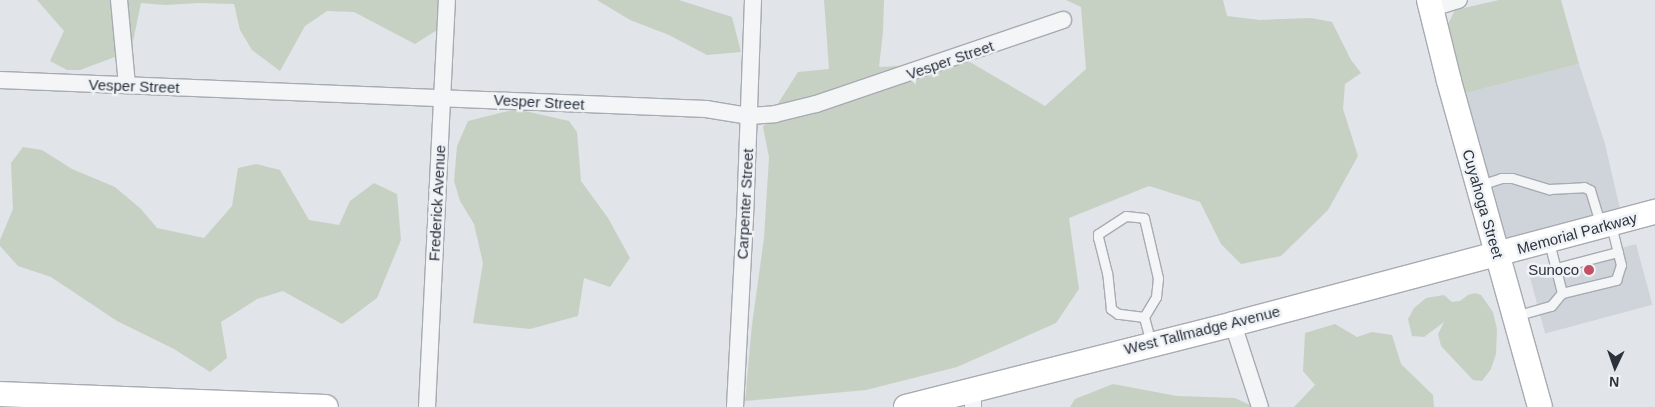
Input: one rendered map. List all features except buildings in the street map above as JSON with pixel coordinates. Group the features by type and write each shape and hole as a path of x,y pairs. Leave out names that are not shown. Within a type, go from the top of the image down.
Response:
{"main road":[{"name":"Cuyahoga Street","path":"1430,4 1477,186 1498,254 1540,407"},
{"name":"Memorial Parkway","path":"1498,254 1655,212"},
{"name":"West Tallmadge Avenue","path":"906,407 973,399 1151,344 1498,254"},
{"path":"0,394 83,402 326,407"}],"street":[{"path":"119,0 127,85"},
{"name":"Frederick Avenue","path":"427,407 447,0"},
{"name":"Carpenter Street","path":"734,407 753,0"},
{"path":"1430,4 1458,0"},
{"name":"Vesper Street","path":"0,80 706,109 749,116 775,114 816,104 1063,20"},
{"path":"1233,324 1260,407"}],"lane":[{"path":"1477,186 1501,178 1512,178 1549,189 1584,187 1590,190 1618,252 1621,265 1616,280 1562,293 1552,306 1515,316"},
{"path":"1144,317 1118,314 1112,309 1107,273 1098,238 1098,234 1126,216 1144,218 1158,278 1156,297 1144,317 1151,344"},
{"path":"1549,241 1562,293"},
{"path":"1556,268 1618,252"}],"shaded area":[{"path":"1579,64 1605,144 1622,218 1501,250 1466,93"},
{"path":"1636,244 1652,305 1545,334 1529,273"}],"green space":[{"path":"37,0 438,0 437,30 415,44 354,12 327,11 305,26 280,71 252,50 240,30 234,4 199,3 165,5 141,3 131,51 80,70 67,70 50,61 64,31"},
{"path":"597,0 679,0 732,17 741,52 707,55 669,35 630,20"},
{"path":"824,0 884,0 879,67 970,62 1045,106 1086,69 1081,7 1066,0 1223,0 1227,16 1260,20 1311,18 1332,22 1351,60 1361,73 1345,84 1343,109 1358,156 1328,210 1281,256 1241,264 1221,244 1200,202 1149,186 1069,218 1079,289 1056,323 957,367 866,390 745,401 752,325 764,238 769,157 763,127 798,72 829,69"},
{"path":"1499,0 1561,0 1579,64 1466,93 1446,28 1455,10"},
{"path":"516,109 569,121 577,132 581,181 608,218 630,258 610,287 584,278 578,316 530,329 473,323 483,263 474,224 460,201 454,181 457,146 468,121"},
{"path":"23,147 42,150 72,169 115,187 141,209 157,228 204,238 232,206 238,168 256,164 280,170 309,220 339,225 350,201 374,183 397,194 401,240 377,298 342,324 283,291 257,299 221,322 227,358 210,372 174,349 117,321 51,277 18,266 0,246 0,240 13,209 11,163"},
{"path":"1475,293 1481,295 1493,312 1497,329 1496,354 1491,369 1482,381 1473,380 1441,346 1438,334 1444,322 1424,337 1412,336 1408,319 1414,308 1426,298 1444,295 1452,302 1460,301 1468,295"},
{"path":"1335,324 1357,337 1372,332 1392,335 1401,364 1433,395 1434,407 1294,407 1315,385 1303,371 1305,333"},
{"path":"1113,384 1177,396 1235,398 1254,407 1070,407 1075,399"}],"place":[{"name":"Sunoco","path":"1589,270"}]}
